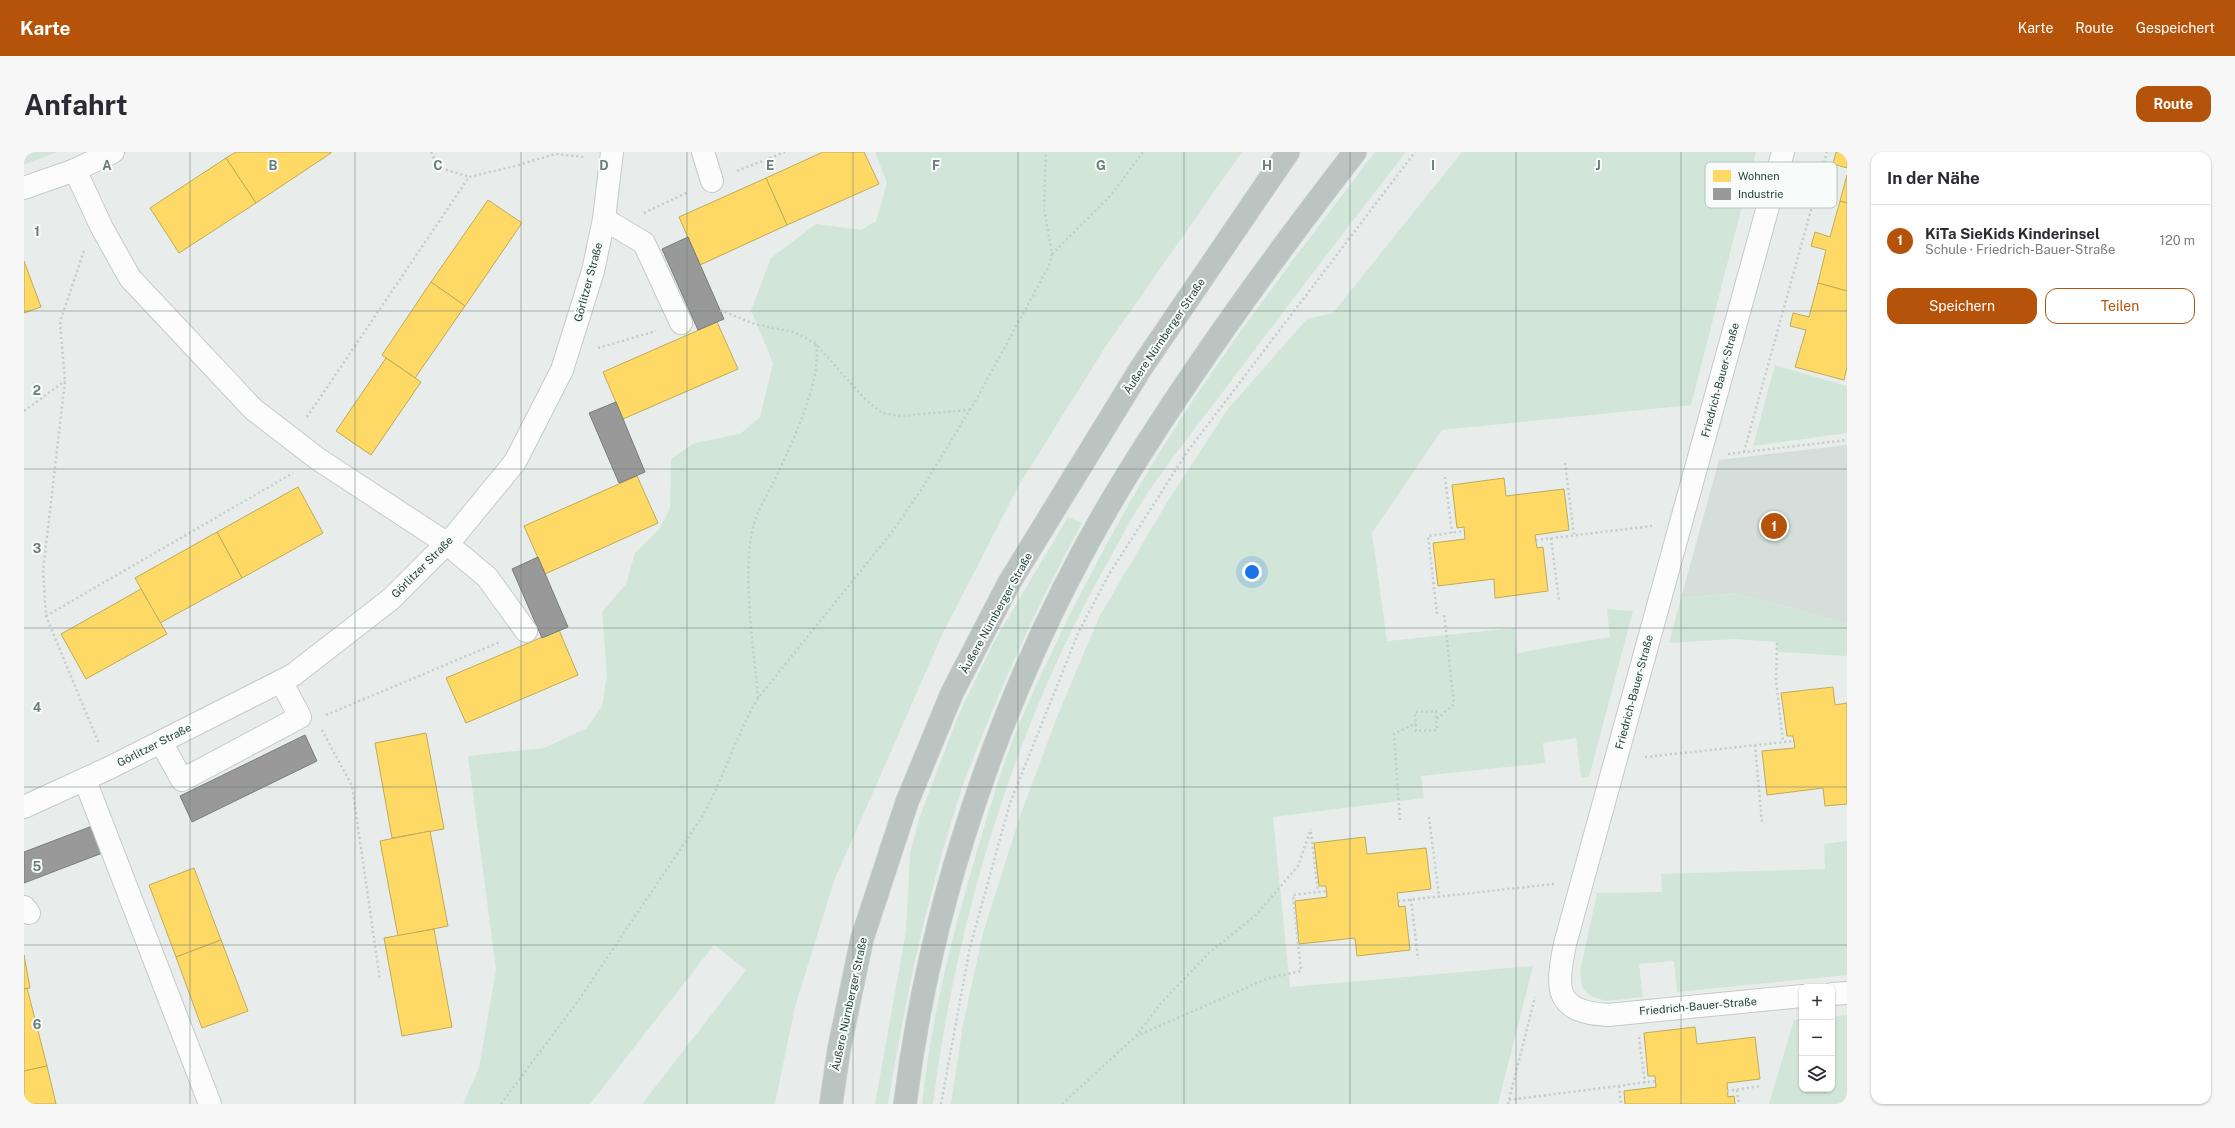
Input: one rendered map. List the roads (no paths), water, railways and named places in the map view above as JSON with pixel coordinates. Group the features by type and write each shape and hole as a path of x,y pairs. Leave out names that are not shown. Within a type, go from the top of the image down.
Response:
{"highway":[{"name":"Äußere Nürnberger Straße","path":"831,1104 840,1042 862,939 907,802 952,693 1009,583 1136,375 1288,152"},
{"path":"905,1104 918,1022 942,914 982,779 1024,673 1085,550 1128,473 1217,338 1264,271 1354,152"}],"street":[{"path":"24,188 74,170 113,152"},
{"path":"703,152 712,181"},
{"name":"Friedrich-Bauer-Straße","path":"1780,162 1783,152"},
{"name":"Görlitzer Straße","path":"24,807 85,780 293,675 391,599 446,543 515,462 562,370 593,271 604,219 612,155"},
{"path":"74,170 102,228 130,278 253,409 318,459 446,543 487,576 526,631"},
{"name":"Friedrich-Bauer-Straße","path":"1768,208 1582,881 1560,969 1561,987 1565,1001 1576,1010 1591,1014 1608,1015 1799,996"},
{"path":"604,219 644,243 681,323"},
{"path":"161,742 182,780 300,717 281,681"},
{"path":"85,780 210,1104"},
{"path":"1835,994 1847,993"}],"place":[{"name":"KiTa SieKids Kinderinsel","path":"1774,526"}]}
